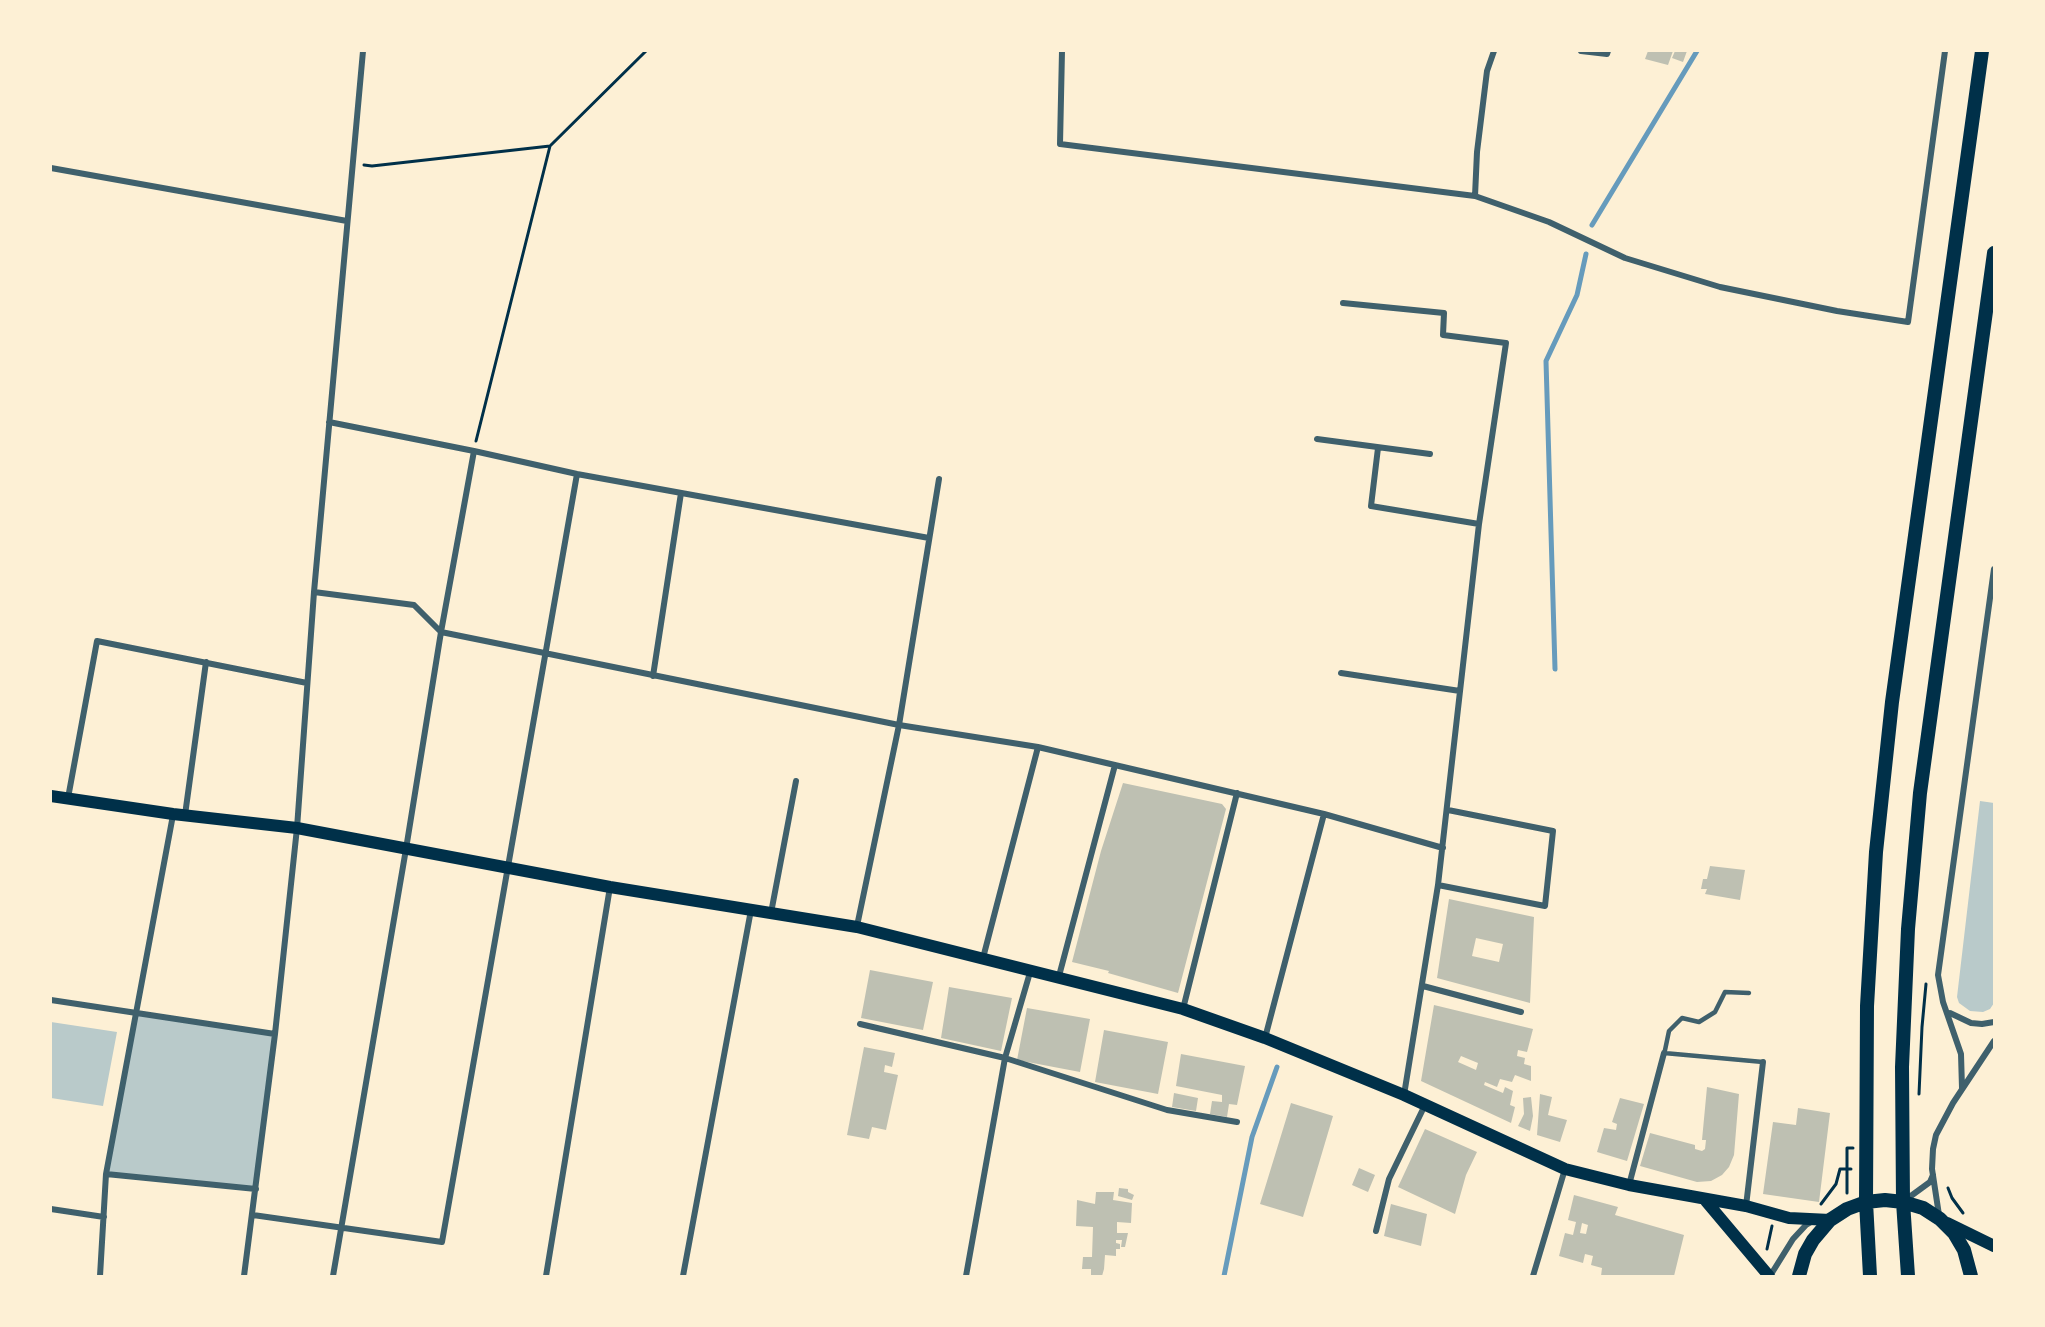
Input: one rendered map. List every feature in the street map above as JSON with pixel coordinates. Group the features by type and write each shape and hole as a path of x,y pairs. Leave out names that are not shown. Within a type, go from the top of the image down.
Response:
{"main road":[{"path":"1870,1276 1866,1202 1867,1006 1876,852 1892,702 1982,51"},
{"path":"1908,1276 1903,1202 1902,1068 1908,929 1920,793 1994,253"},
{"path":"51,796 179,815 297,828 610,886 856,927 1059,976 1183,1009 1265,1038 1404,1095 1565,1169 1629,1185 1746,1206 1774,1215 1814,1221 1830,1220"},
{"path":"1705,1200 1770,1276"},
{"path":"1800,1276 1805,1254 1813,1240 1830,1220 1847,1209 1866,1202 1885,1200 1923,1208 1994,1246"},
{"path":"1940,1219 1954,1233 1965,1250 1971,1276"}],"street":[{"path":"243,1276 253,1215 275,1034 297,828 314,592 363,51"},
{"path":"1062,51 1060,144 1475,196 1549,222 1625,258 1720,287 1837,311 1908,322 1945,51"},
{"path":"1475,196 1477,152 1487,71 1494,51"},
{"path":"1581,51 1607,54 1608,51"},
{"path":"51,168 347,221"},
{"path":"1343,303 1444,313 1443,335 1506,343 1479,524 1438,885 1404,1095"},
{"path":"329,422 577,474 929,538"},
{"path":"1317,439 1430,454"},
{"path":"1378,448 1371,506 1479,524"},
{"path":"333,1276 441,632 474,451"},
{"path":"253,1215 442,1242 577,474"},
{"path":"856,927 899,726 939,478"},
{"path":"654,676 681,493"},
{"path":"1962,1088 1961,1054 1940,989 1938,975 1994,569"},
{"path":"314,592 414,604 441,632 899,726 1038,747 1324,814 1443,848"},
{"path":"68,798 97,641 307,682"},
{"path":"100,1276 106,1174 135,1014 179,815 206,662"},
{"path":"1341,673 1460,691"},
{"path":"983,958 1038,747"},
{"path":"1059,976 1115,765"},
{"path":"771,913 796,781"},
{"path":"1183,1009 1237,793"},
{"path":"1438,885 1545,906 1553,831 1448,810"},
{"path":"1265,1038 1324,814"},
{"path":"546,1276 610,886"},
{"path":"683,1276 751,910"},
{"path":"966,1276 1005,1058 1031,969"},
{"path":"1423,986 1521,1012"},
{"path":"51,1000 275,1034"},
{"path":"1948,1012 1971,1023 1994,1022"},
{"path":"860,1024 1005,1058 1167,1110 1237,1122"},
{"path":"1940,1219 1933,1172 1933,1149 1936,1135 1962,1088 1994,1041"},
{"path":"1629,1185 1664,1056"},
{"path":"1746,1206 1763,1062"},
{"path":"1376,1231 1389,1179 1425,1105"},
{"path":"1533,1276 1565,1169"},
{"path":"1903,1202 1930,1182 1933,1172"},
{"path":"106,1174 256,1190"},
{"path":"51,1209 104,1217"},
{"path":"1770,1276 1793,1239 1806,1225 1814,1221"}],"lane":[{"path":"1749,993 1725,992 1715,1012 1700,1022 1682,1018 1669,1031 1664,1056 1763,1062"}],"path":[{"path":"474,451 550,146 646,51"},
{"path":"352,164 372,166 550,146"},
{"path":"1815,1206 1821,1204 1831,1194 1840,1169 1866,1169"},
{"path":"1933,1172 1943,1169 1952,1198 1967,1217"},
{"path":"1756,1261 1767,1251 1774,1215"}],"shaded area":[{"path":"1980,801 1994,803 1994,1003 1990,1009 1983,1012 1970,1011 1959,1003 1957,997"},
{"path":"135,1014 275,1034 256,1189 106,1174"},
{"path":"51,1022 117,1032 103,1106 51,1098"}],"building":[{"path":"1648,51 1673,51 1668,65 1645,59"},
{"path":"1675,51 1687,51 1683,62 1672,58"},
{"path":"1123,783 1222,804 1226,809 1178,993 1072,962 1101,851"},
{"path":"1710,866 1745,870 1740,900 1705,894 1707,889 1701,889 1703,879 1707,879"},
{"path":"1449,899 1534,917 1530,1003 1437,978","holes":["1476,938 1503,944 1499,962 1472,956"]},
{"path":"870,970 933,982 923,1030 861,1018"},
{"path":"949,987 1012,998 1001,1051 941,1038"},
{"path":"1434,1005 1533,1029 1527,1052 1518,1050 1517,1056 1525,1058 1524,1064 1531,1066 1531,1081 1515,1075 1512,1082 1500,1079 1497,1087 1485,1082 1484,1085 1503,1093 1505,1087 1513,1091 1510,1105 1515,1107 1511,1123 1421,1081","holes":["1461,1056 1478,1063 1476,1070 1458,1062"]},
{"path":"1027,1008 1090,1019 1080,1072 1017,1060"},
{"path":"1104,1030 1168,1042 1158,1094 1095,1082"},
{"path":"864,1047 895,1053 892,1067 885,1065 884,1072 898,1075 886,1130 872,1127 869,1139 847,1135"},
{"path":"1181,1054 1245,1066 1237,1105 1229,1104 1227,1117 1210,1114 1212,1101 1222,1102 1222,1095 1176,1086"},
{"path":"1707,1087 1739,1094 1734,1155 1729,1167 1722,1175 1711,1181 1697,1182 1640,1166 1650,1133 1695,1145 1695,1149 1702,1151 1705,1149 1706,1140 1702,1140"},
{"path":"1174,1093 1198,1098 1196,1111 1172,1107"},
{"path":"1540,1094 1552,1097 1548,1115 1567,1120 1560,1142 1537,1135"},
{"path":"1531,1097 1533,1116 1530,1131 1518,1126 1524,1114 1523,1098"},
{"path":"1620,1098 1644,1104 1627,1161 1597,1152 1604,1128 1616,1130 1617,1124 1612,1122"},
{"path":"1291,1103 1333,1116 1303,1217 1260,1204"},
{"path":"1798,1108 1830,1113 1819,1202 1763,1194 1773,1122 1796,1125"},
{"path":"1425,1129 1477,1152 1466,1175 1455,1214 1398,1187"},
{"path":"1359,1168 1375,1175 1368,1192 1352,1185"},
{"path":"1119,1188 1128,1189 1128,1192 1134,1195 1132,1200 1118,1196"},
{"path":"1096,1192 1114,1192 1113,1200 1132,1203 1131,1223 1117,1222 1117,1233 1128,1233 1125,1247 1121,1247 1122,1240 1116,1240 1116,1243 1120,1244 1120,1249 1116,1249 1116,1256 1105,1255 1102,1276 1091,1276 1091,1269 1082,1269 1083,1257 1092,1257 1093,1227 1076,1226 1077,1200 1095,1204"},
{"path":"1574,1195 1618,1207 1615,1215 1684,1235 1674,1276 1601,1276 1602,1268 1591,1265 1593,1256 1585,1254 1583,1263 1559,1256 1565,1233 1573,1235 1576,1222 1568,1220","holes":["1582,1223 1588,1225 1586,1234 1580,1233"]},
{"path":"1391,1204 1427,1214 1421,1246 1384,1236"}],"waterway":[{"path":"1592,225 1697,51"},
{"path":"1555,669 1546,361 1577,295 1586,254"},
{"path":"1224,1276 1252,1137 1277,1067"}]}
